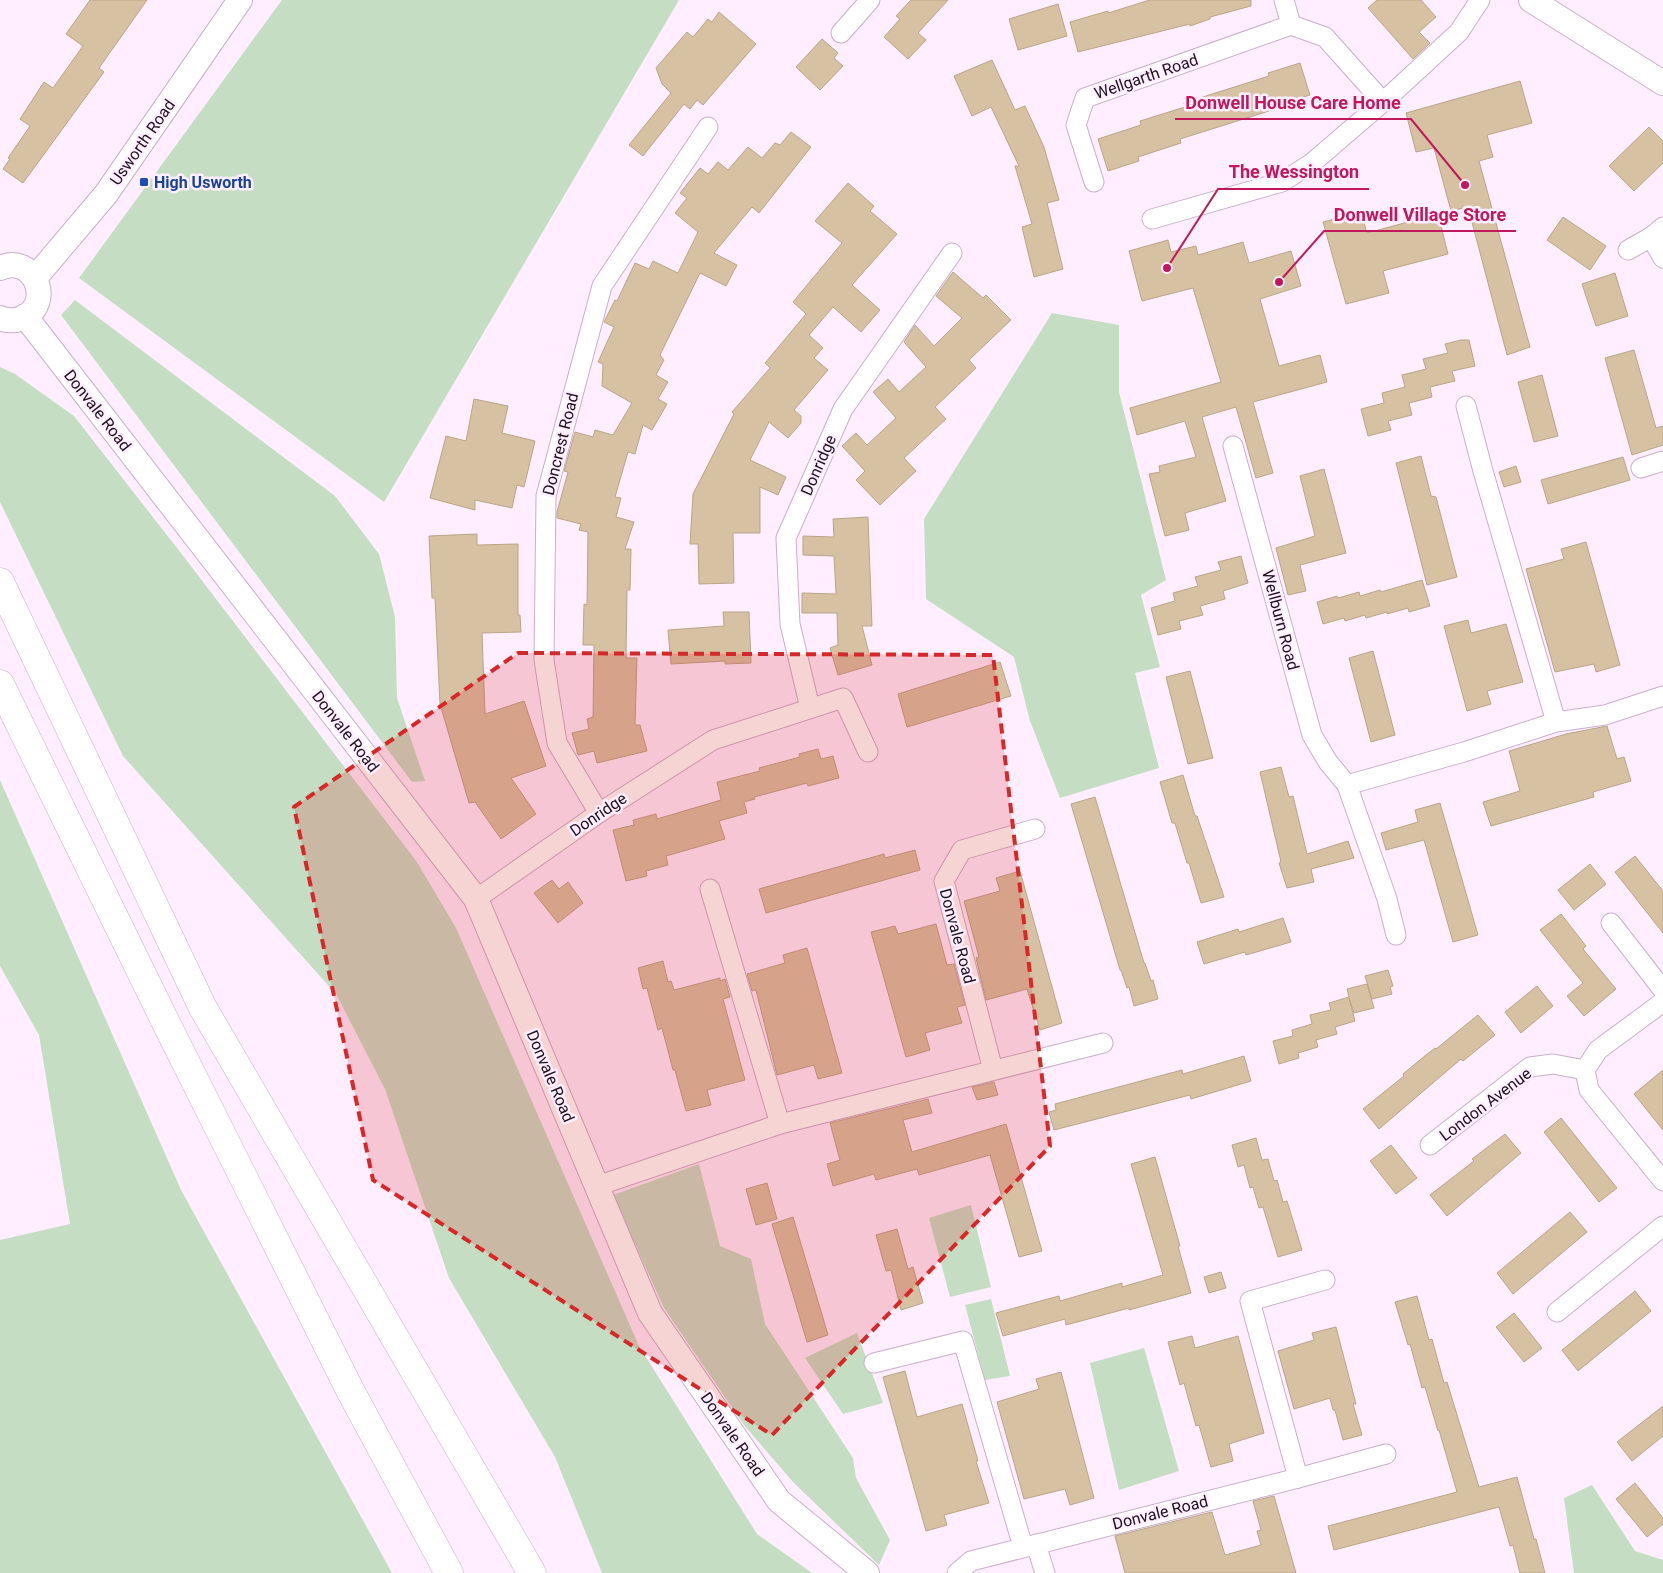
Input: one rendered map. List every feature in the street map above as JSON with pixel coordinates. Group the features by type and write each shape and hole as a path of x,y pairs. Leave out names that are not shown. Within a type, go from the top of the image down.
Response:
{"highway":[{"path":"0,582 203,1008 532,1573"},
{"path":"0,684 351,1392 449,1573"},
{"path":"351,1392 462,1573"}],"street":[{"name":"Usworth Road","path":"34,278 106,194 240,0"},
{"path":"840,33 870,0"},
{"path":"1284,0 1292,25 1325,37 1383,102"},
{"path":"1152,219 1282,182 1312,164 1459,32 1480,0"},
{"path":"1531,0 1663,83"},
{"name":"Wellgarth Road","path":"1094,182 1076,125 1085,98 1292,25"},
{"name":"Doncrest Road","path":"599,813 557,743 544,660 546,496 602,286 708,127"},
{"path":"1628,250 1657,232 1663,258"},
{"name":"Donridge","path":"810,708 790,624 786,538 843,409 952,253"},
{"path":"0,318 11,320 25,316 32,311 39,295 38,286 34,278 24,268 1,266"},
{"name":"Donvale Road","path":"25,316 476,899 650,1313 779,1501 867,1573"},
{"path":"1466,406 1556,722"},
{"name":"Wellburn Road","path":"1233,446 1312,735 1328,762 1347,786 1387,899 1396,936"},
{"path":"1641,468 1663,461"},
{"path":"1347,786 1464,752 1556,722 1605,715 1663,696"},
{"name":"Donridge","path":"476,899 599,813 714,740 843,698 868,752"},
{"name":"Donvale Road","path":"993,1070 944,881 962,850 1035,829"},
{"path":"710,889 780,1124"},
{"path":"1612,923 1663,990"},
{"path":"1663,1002 1598,1050 1585,1070 1589,1090 1663,1180"},
{"path":"597,1186 780,1124 1103,1043"},
{"name":"London Avenue","path":"1430,1145 1530,1066 1553,1064 1585,1070"},
{"path":"1557,1312 1663,1226"},
{"path":"1298,1478 1250,1301 1325,1280"},
{"path":"874,1363 963,1342 1029,1545 1045,1573"},
{"name":"Donvale Road","path":"957,1573 971,1561 1386,1454"}],"highlighted area":[{"path":"518,653 993,655 1050,1146 772,1435 373,1180 294,807"}],"green space":[{"path":"282,0 679,0 384,502 79,278"},
{"path":"75,300 335,496 379,554 395,617 397,698 425,781 412,782 61,315"},
{"path":"1052,313 1119,325 1119,392 1166,580 1141,595 1160,667 1135,673 1159,768 1060,798 1030,721 1014,657 926,599 924,519"},
{"path":"0,367 15,374 74,416 417,862 456,928 639,1346 757,1534 812,1573 602,1573 555,1457 449,1278 385,1089 336,994 123,756 0,502"},
{"path":"0,780 181,1190 392,1573 0,1573 0,1240 70,1224 39,1035 0,966"},
{"path":"699,1164 720,1246 751,1259 765,1324 853,1458 856,1478 890,1540 879,1565 793,1482 744,1425 664,1308 613,1195"},
{"path":"971,1205 991,1287 950,1297 929,1218"},
{"path":"991,1299 1010,1376 985,1380 965,1305"},
{"path":"857,1333 883,1403 843,1414 805,1358"},
{"path":"1144,1348 1179,1471 1119,1490 1090,1363"},
{"path":"1592,1485 1635,1551 1663,1560 1663,1573 1574,1573 1564,1498"}],"building":[{"path":"90,0 147,0 99,68 104,72 23,183 3,169 10,159 8,158 30,126 20,119 44,82 53,88 83,46 66,34"},
{"path":"911,0 948,0 918,33 926,40 908,59 884,37 900,19 896,16"},
{"path":"1150,0 1251,0 1251,6 1210,17 1210,19 1190,26 1190,24 1078,52 1070,22"},
{"path":"1377,0 1421,0 1436,17 1419,32 1430,43 1413,59 1368,8"},
{"path":"1058,4 1067,36 1018,50 1009,19"},
{"path":"719,12 756,44 703,105 697,100 690,109 684,104 643,156 629,145 671,93 662,84 656,68 687,32 693,37 708,19 712,22"},
{"path":"822,39 838,53 834,58 843,66 820,90 796,67"},
{"path":"992,60 1015,110 1025,106 1044,147 1059,200 1047,203 1063,269 1034,277 1022,227 1032,224 1015,166 1019,166 991,107 972,116 954,76"},
{"path":"1300,63 1310,95 1268,108 1269,111 1180,139 1181,143 1138,157 1139,161 1108,171 1098,139 1141,125 1140,121 1185,107 1184,103 1269,76 1268,73"},
{"path":"1520,81 1532,123 1487,135 1493,157 1479,161 1530,347 1507,355 1468,207 1451,211 1434,148 1416,152 1406,113"},
{"path":"1649,127 1663,141 1663,163 1634,191 1609,166"},
{"path":"791,132 811,147 759,213 752,207 714,253 737,265 726,286 700,273 660,355 664,360 656,375 668,382 658,399 667,404 652,430 643,425 635,454 628,452 615,497 621,498 616,517 634,522 625,549 631,549 630,590 627,590 626,658 637,658 635,725 640,725 647,751 597,763 594,751 578,755 572,733 589,729 587,719 593,717 594,645 583,645 584,604 587,605 588,532 579,530 581,524 557,518 557,512 568,472 564,471 575,432 593,437 595,430 613,435 632,403 602,386 603,364 598,362 614,327 604,322 615,300 617,301 635,263 649,269 653,261 678,273 698,232 675,213 687,198 680,193 700,168 708,174 718,162 728,170 748,147 762,158 775,143 780,145"},
{"path":"848,183 874,206 870,211 897,234 852,285 880,310 861,332 833,307 809,335 823,348 814,358 828,370 794,410 801,416 801,423 788,438 769,422 750,460 786,477 778,495 760,487 760,533 733,533 734,583 699,584 698,544 690,544 693,494 734,414 732,412 770,368 765,363 806,314 793,302 842,243 815,221"},
{"path":"1361,212 1367,233 1438,214 1448,254 1383,271 1389,293 1346,304 1323,222"},
{"path":"1563,217 1606,246 1590,270 1547,240"},
{"path":"1168,240 1171,252 1196,246 1198,255 1243,242 1249,263 1291,251 1301,286 1260,299 1279,366 1320,355 1327,382 1253,402 1273,473 1256,478 1236,407 1202,417 1226,501 1185,513 1189,530 1165,536 1149,474 1160,472 1159,466 1196,457 1185,421 1137,435 1130,408 1221,382 1193,288 1142,301 1129,251"},
{"path":"953,272 983,298 986,295 1011,320 969,360 976,368 935,407 946,419 904,458 916,471 880,505 856,480 865,471 842,446 856,433 867,445 896,418 873,392 888,379 899,392 926,367 904,342 915,325 934,346 962,318 936,296"},
{"path":"1615,273 1628,316 1596,326 1582,284"},
{"path":"1469,340 1475,366 1452,371 1455,381 1430,387 1432,397 1409,403 1412,415 1388,421 1391,430 1368,436 1361,409 1384,403 1382,393 1405,387 1402,375 1426,369 1423,359 1448,353 1445,344"},
{"path":"1634,350 1656,428 1663,426 1663,445 1632,455 1605,358"},
{"path":"1542,375 1558,436 1534,442 1518,382"},
{"path":"474,399 508,406 502,433 535,441 524,487 517,485 512,508 475,500 475,510 430,498 446,436 466,441"},
{"path":"1421,456 1431,496 1436,497 1457,577 1427,585 1396,463"},
{"path":"1623,457 1630,480 1548,504 1541,480"},
{"path":"1516,466 1521,482 1504,487 1499,472"},
{"path":"1324,469 1346,553 1300,565 1306,591 1288,595 1276,548 1315,536 1300,476"},
{"path":"868,517 872,626 862,626 872,665 838,675 830,648 838,645 837,613 802,613 802,593 836,594 834,556 803,555 803,536 834,537 833,519"},
{"path":"477,534 477,545 518,544 518,615 520,615 521,632 482,633 485,714 524,701 546,766 511,778 536,814 501,839 475,802 469,803 440,704 435,598 432,598 429,536"},
{"path":"1586,542 1620,665 1596,672 1594,664 1555,672 1526,569 1564,559 1561,549"},
{"path":"1241,556 1248,583 1223,591 1225,599 1200,606 1203,615 1179,621 1181,629 1158,635 1151,608 1175,601 1173,593 1198,586 1195,577 1221,570 1218,562"},
{"path":"1422,580 1430,606 1409,612 1408,608 1366,618 1365,615 1345,621 1344,618 1323,624 1317,602 1359,592 1360,596 1380,590 1381,592"},
{"path":"723,612 749,612 751,663 725,664 725,661 671,664 668,630 724,626"},
{"path":"1468,620 1471,633 1506,624 1523,682 1487,691 1491,704 1467,711 1444,626"},
{"path":"1373,651 1395,735 1371,742 1349,658"},
{"path":"1000,662 1011,696 907,727 898,694"},
{"path":"1190,671 1213,758 1188,764 1166,677"},
{"path":"1607,726 1617,759 1624,757 1631,781 1593,792 1594,797 1491,826 1483,802 1520,791 1509,751 1566,734"},
{"path":"818,749 821,759 833,756 839,778 808,786 807,783 754,797 755,799 744,802 747,813 719,821 725,839 666,856 668,865 646,871 647,876 626,881 613,830 634,825 633,820 656,814 657,819 721,800 717,782 760,771 759,768 800,757 799,754"},
{"path":"1281,767 1289,797 1293,796 1307,854 1348,841 1354,858 1311,869 1314,882 1287,888 1279,863 1281,862 1260,772"},
{"path":"1183,775 1195,816 1197,816 1224,897 1201,903 1175,823 1172,823 1160,782"},
{"path":"1095,797 1144,963 1151,981 1153,980 1158,999 1134,1006 1129,987 1127,988 1120,970 1071,804"},
{"path":"1440,803 1478,935 1453,942 1424,840 1386,850 1381,833 1418,822 1415,810"},
{"path":"915,850 920,870 766,913 759,889 884,854 885,858"},
{"path":"1635,856 1663,891 1663,933 1615,872"},
{"path":"1590,864 1606,884 1574,910 1558,890"},
{"path":"1020,871 1062,1023 1040,1030 1027,989 986,1000 976,958 979,957 964,901 1000,891 996,878"},
{"path":"552,880 559,889 568,882 583,903 558,923 534,893"},
{"path":"1561,914 1586,946 1583,949 1616,989 1584,1016 1567,996 1583,983 1540,930"},
{"path":"1283,918 1291,942 1246,955 1245,952 1204,964 1197,942 1238,929 1239,932"},
{"path":"936,924 947,965 954,964 965,1005 957,1007 962,1023 925,1033 930,1050 906,1057 871,932 895,926 898,934"},
{"path":"807,948 842,1073 818,1079 814,1065 777,1075 756,990 752,991 747,974 785,963 783,955"},
{"path":"663,961 668,982 671,981 674,990 720,978 720,981 725,979 730,997 723,999 745,1080 707,1090 711,1105 686,1111 662,1028 658,1030 647,988 643,989 638,968"},
{"path":"1388,970 1393,986 1390,987 1392,994 1372,999 1365,976"},
{"path":"1367,984 1374,1008 1354,1013 1349,998 1355,1021 1335,1027 1337,1034 1316,1040 1318,1047 1298,1053 1299,1058 1279,1064 1273,1041 1293,1036 1292,1030 1312,1024 1310,1015 1331,1010 1329,1003 1349,997 1347,989"},
{"path":"1537,986 1553,1006 1521,1033 1505,1012"},
{"path":"1478,1015 1495,1035 1463,1061 1461,1059 1379,1129 1363,1109 1404,1076 1403,1074 1421,1059"},
{"path":"1244,1056 1251,1081 1191,1099 1190,1095 1054,1130 1049,1112 1056,1110 1055,1104 1182,1070 1183,1074"},
{"path":"1663,1070 1663,1130 1634,1094"},
{"path":"994,1082 998,1095 977,1100 972,1087"},
{"path":"928,1099 932,1113 903,1120 912,1152 1006,1124 1042,1251 1019,1257 990,1155 919,1175 917,1169 876,1180 874,1174 833,1186 827,1164 840,1160 830,1123"},
{"path":"1561,1118 1617,1188 1599,1202 1544,1132"},
{"path":"1505,1134 1521,1153 1447,1216 1430,1195"},
{"path":"1256,1138 1262,1160 1268,1159 1274,1181 1277,1180 1283,1202 1287,1201 1302,1250 1278,1257 1263,1207 1259,1208 1253,1187 1250,1188 1244,1165 1238,1167 1232,1145"},
{"path":"1391,1145 1417,1178 1396,1194 1370,1161"},
{"path":"1155,1157 1191,1293 1066,1325 1065,1319 1003,1336 996,1313 1059,1296 1060,1301 1122,1283 1122,1287 1163,1275 1131,1164"},
{"path":"767,1183 777,1219 756,1225 746,1189"},
{"path":"1570,1212 1587,1232 1513,1294 1497,1273"},
{"path":"793,1217 828,1335 807,1342 772,1224"},
{"path":"897,1229 908,1269 913,1267 923,1303 901,1310 891,1270 886,1271 876,1235"},
{"path":"1221,1272 1226,1288 1209,1293 1204,1277"},
{"path":"1635,1291 1651,1311 1578,1371 1562,1350"},
{"path":"1417,1296 1429,1340 1432,1339 1444,1383 1447,1382 1479,1487 1517,1477 1545,1573 1520,1573 1513,1545 1510,1546 1499,1507 1334,1550 1328,1526 1457,1492 1425,1387 1422,1388 1410,1344 1408,1345 1395,1302"},
{"path":"1514,1313 1542,1348 1524,1362 1496,1327"},
{"path":"1336,1327 1362,1435 1343,1440 1330,1398 1294,1409 1278,1351 1314,1340 1312,1333"},
{"path":"1192,1336 1195,1348 1238,1336 1264,1433 1229,1444 1233,1461 1211,1467 1199,1425 1196,1426 1184,1383 1180,1385 1168,1342"},
{"path":"905,1371 917,1417 962,1404 989,1503 944,1515 947,1525 926,1531 883,1377"},
{"path":"1061,1372 1094,1498 1070,1505 1065,1489 1024,1499 997,1402 1039,1389 1036,1379"},
{"path":"1663,1406 1663,1436 1632,1461 1617,1442"},
{"path":"1635,1483 1663,1518 1663,1524 1647,1537 1616,1499"},
{"path":"1274,1496 1296,1573 1125,1573 1115,1536 1212,1512 1225,1555 1261,1545 1257,1531 1261,1530 1253,1501"}],"place":[{"name":"High Usworth","path":"144,182"},
{"name":"Donwell House Care Home","path":"1465,185"},
{"name":"The Wessington","path":"1167,268"},
{"name":"Donwell Village Store","path":"1279,282"}]}
